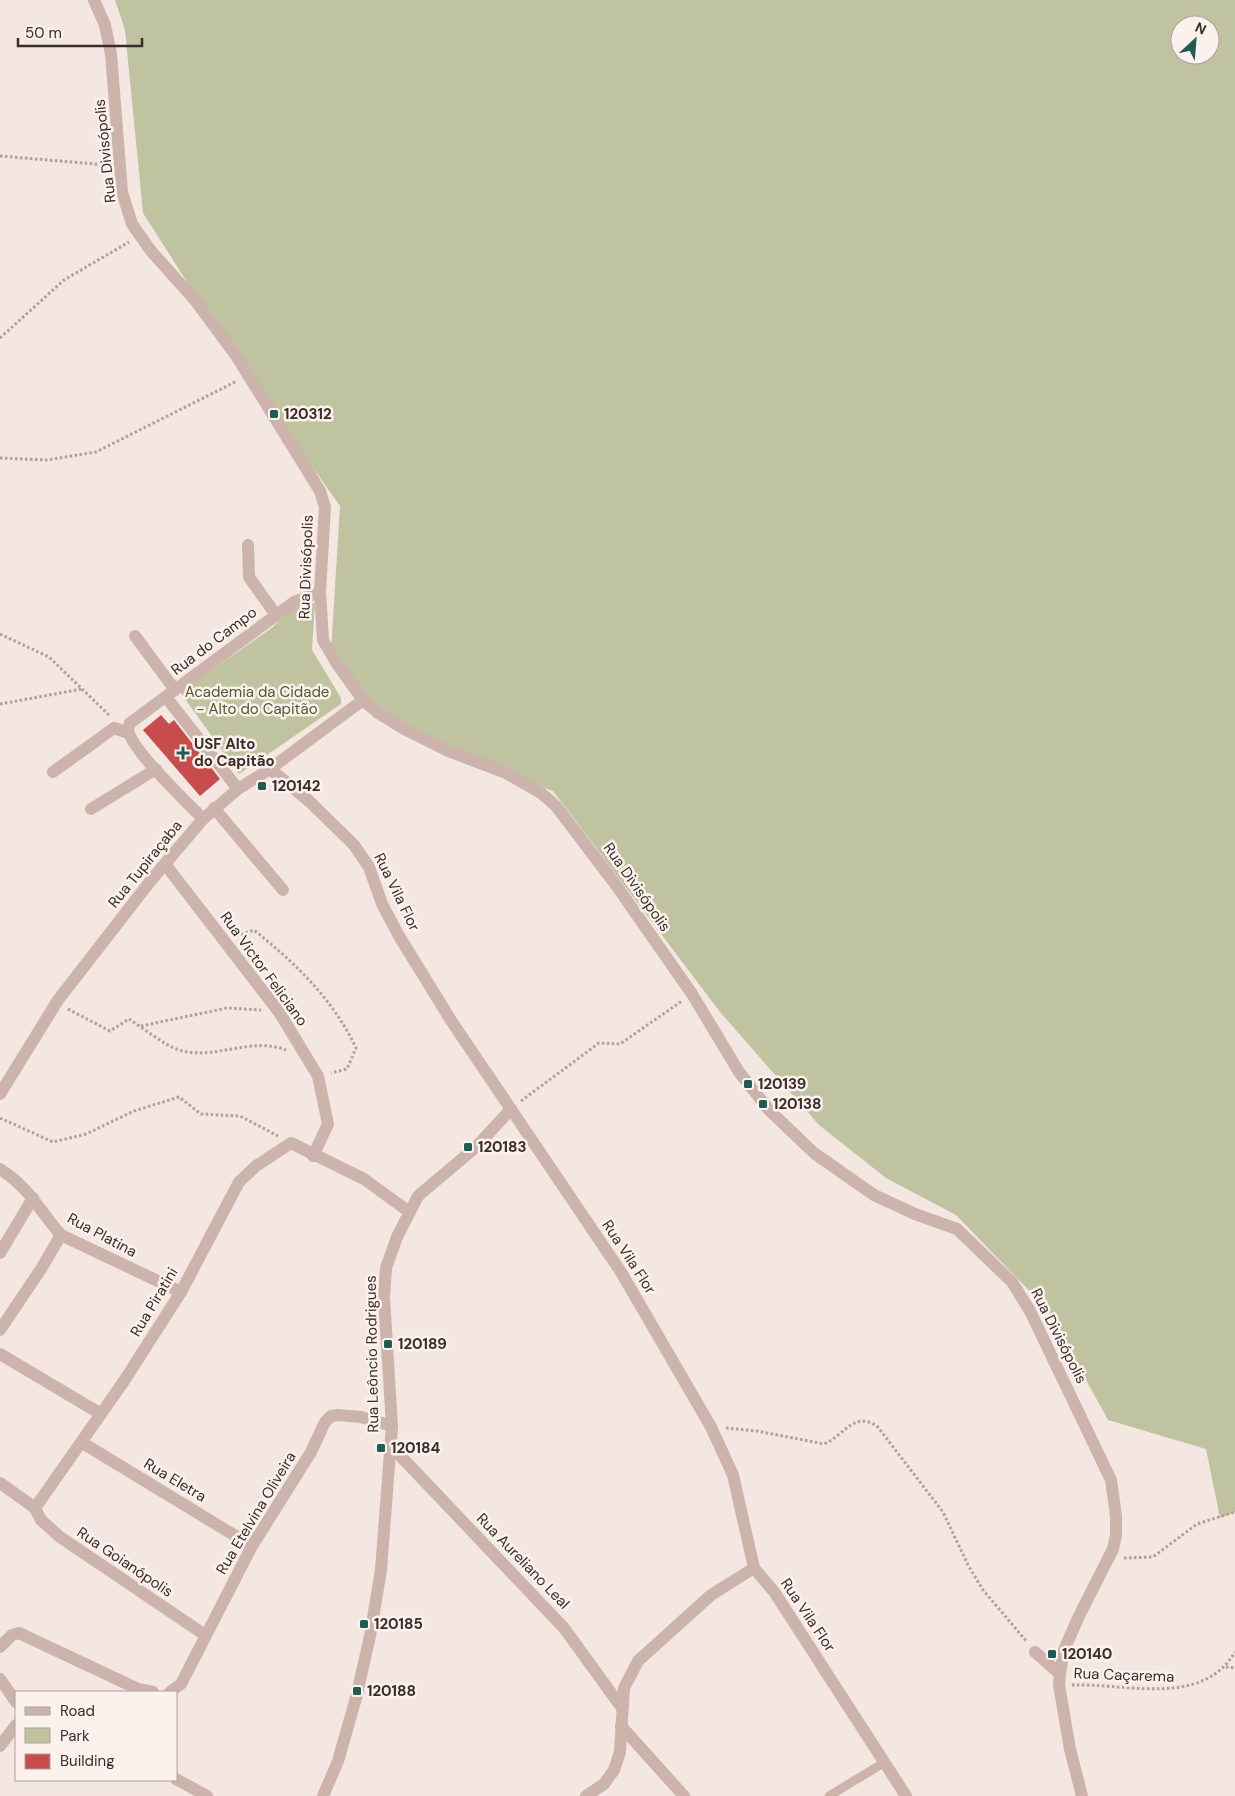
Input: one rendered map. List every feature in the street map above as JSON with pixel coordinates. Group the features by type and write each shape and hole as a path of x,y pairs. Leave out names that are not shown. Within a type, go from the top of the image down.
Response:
{"street":[{"name":"Rua Divisópolis","path":"94,0 105,25 111,54 122,192 132,224 194,299 249,375 320,491 325,507 320,624 323,640 337,664 363,700 378,714 448,751 506,773 540,793 556,806 593,852 692,994 739,1072 769,1110 814,1153 874,1196 908,1212 957,1229 1012,1282 1030,1311 1111,1480 1116,1535 1109,1559 1079,1616 1064,1650 1060,1679 1070,1749 1082,1796"},
{"path":"248,545 249,576 276,615"},
{"name":"Rua do Campo","path":"129,728 171,693 294,602 320,592"},
{"path":"135,636 171,693 238,789"},
{"name":"Rua Tupiraçaba","path":"0,1094 56,1003 165,864 203,819 238,789 270,769 363,700"},
{"path":"53,772 114,728 129,728 156,769 203,819"},
{"path":"91,809 156,769"},
{"name":"Rua Vila Flor","path":"270,769 309,802 354,845 369,867 382,904 408,952 452,1022 621,1272 711,1427 733,1475 754,1568 775,1593 906,1796"},
{"path":"214,808 283,890"},
{"name":"Rua Victor Feliciano","path":"165,864 279,1012 318,1076 328,1124 313,1156"},
{"name":"Rua Leôncio Rodrigues","path":"322,1796 338,1761 356,1698 370,1636 381,1570 392,1426 384,1297 386,1268 408,1211 422,1191 476,1147 511,1110"},
{"path":"291,1143 313,1156 344,1168 364,1179 408,1211"},
{"name":"Rua Piratini","path":"35,1508 101,1414 181,1292 239,1182 256,1166 291,1143"},
{"name":"Rua Platina","path":"0,1169 18,1181 61,1235 181,1292"},
{"path":"0,1253 33,1198"},
{"path":"0,1330 61,1235"},
{"path":"0,1354 101,1414"},
{"name":"Rua Etelvina Oliveira","path":"171,1691 181,1684 252,1546 312,1452 325,1422 330,1416 360,1417 392,1426"},
{"name":"Rua Eletra","path":"81,1442 252,1546"},
{"name":"Rua Aureliano Leal","path":"390,1445 564,1628 622,1708"},
{"name":"Rua Goianópolis","path":"0,1483 35,1508 41,1520 60,1537 205,1635"},
{"path":"586,1796 604,1784 614,1770 620,1752 624,1688 638,1661 711,1595 754,1568"},
{"path":"0,1647 12,1635 19,1633 138,1689 148,1691"},
{"path":"1036,1652 1060,1679"},
{"path":"0,1679 15,1701"},
{"path":"0,1746 15,1726"},
{"path":"621,1726 684,1796"},
{"path":"178,1780 207,1796"}],"lane":[{"path":"829,1796 885,1762"}],"path":[{"path":"0,156 121,166"},
{"path":"0,338 64,280 140,235"},
{"path":"0,458 47,460 96,452 249,375"},
{"path":"0,634 48,657 82,689 129,728"},
{"path":"0,704 82,689"},
{"path":"225,940 254,930 287,956 344,1022 356,1048 347,1069 318,1076"},
{"path":"511,1110 600,1043 620,1044 692,994"},
{"path":"56,1003 110,1031 129,1019 178,1050 200,1052 256,1045 282,1049 307,1059"},
{"path":"141,1026 227,1008 279,1012"},
{"path":"0,1118 53,1142 86,1134 134,1111 179,1097 201,1114 240,1116 291,1143"},
{"path":"711,1427 757,1431 824,1444 858,1421 867,1420 877,1426 943,1512 968,1565 983,1590 1036,1652"},
{"path":"1109,1559 1153,1557 1197,1524 1235,1512"},
{"name":"Rua Caçarema","path":"1060,1679 1094,1684 1170,1689 1187,1687 1226,1667 1235,1652"},
{"path":"1226,1667 1235,1668"}],"green space":[{"path":"115,0 1235,0 1235,1512 1220,1518 1206,1449 1108,1420 1048,1310 956,1215 886,1178 819,1125 720,1012 553,791 443,752 378,719 331,652 340,506 242,368 143,213 125,30"},
{"name":"Academia da Cidade - Alto do Capitão","path":"310,602 315,604 312,650 341,698 341,704 239,774 180,692 273,627 288,611"}],"building":[{"name":"USF Alto do Capitão","path":"161,715 169,724 174,720 220,779 200,796 143,730"}],"place":[{"name":"120312","path":"274,414"},
{"name":"USF Alto do Capitão","path":"183,753"},
{"name":"120142","path":"262,786"},
{"name":"120139","path":"748,1084"},
{"name":"120138","path":"763,1104"},
{"name":"120183","path":"468,1147"},
{"name":"120189","path":"388,1344"},
{"name":"120184","path":"381,1448"},
{"name":"120185","path":"364,1624"},
{"name":"120140","path":"1052,1654"},
{"name":"120188","path":"357,1691"}]}
